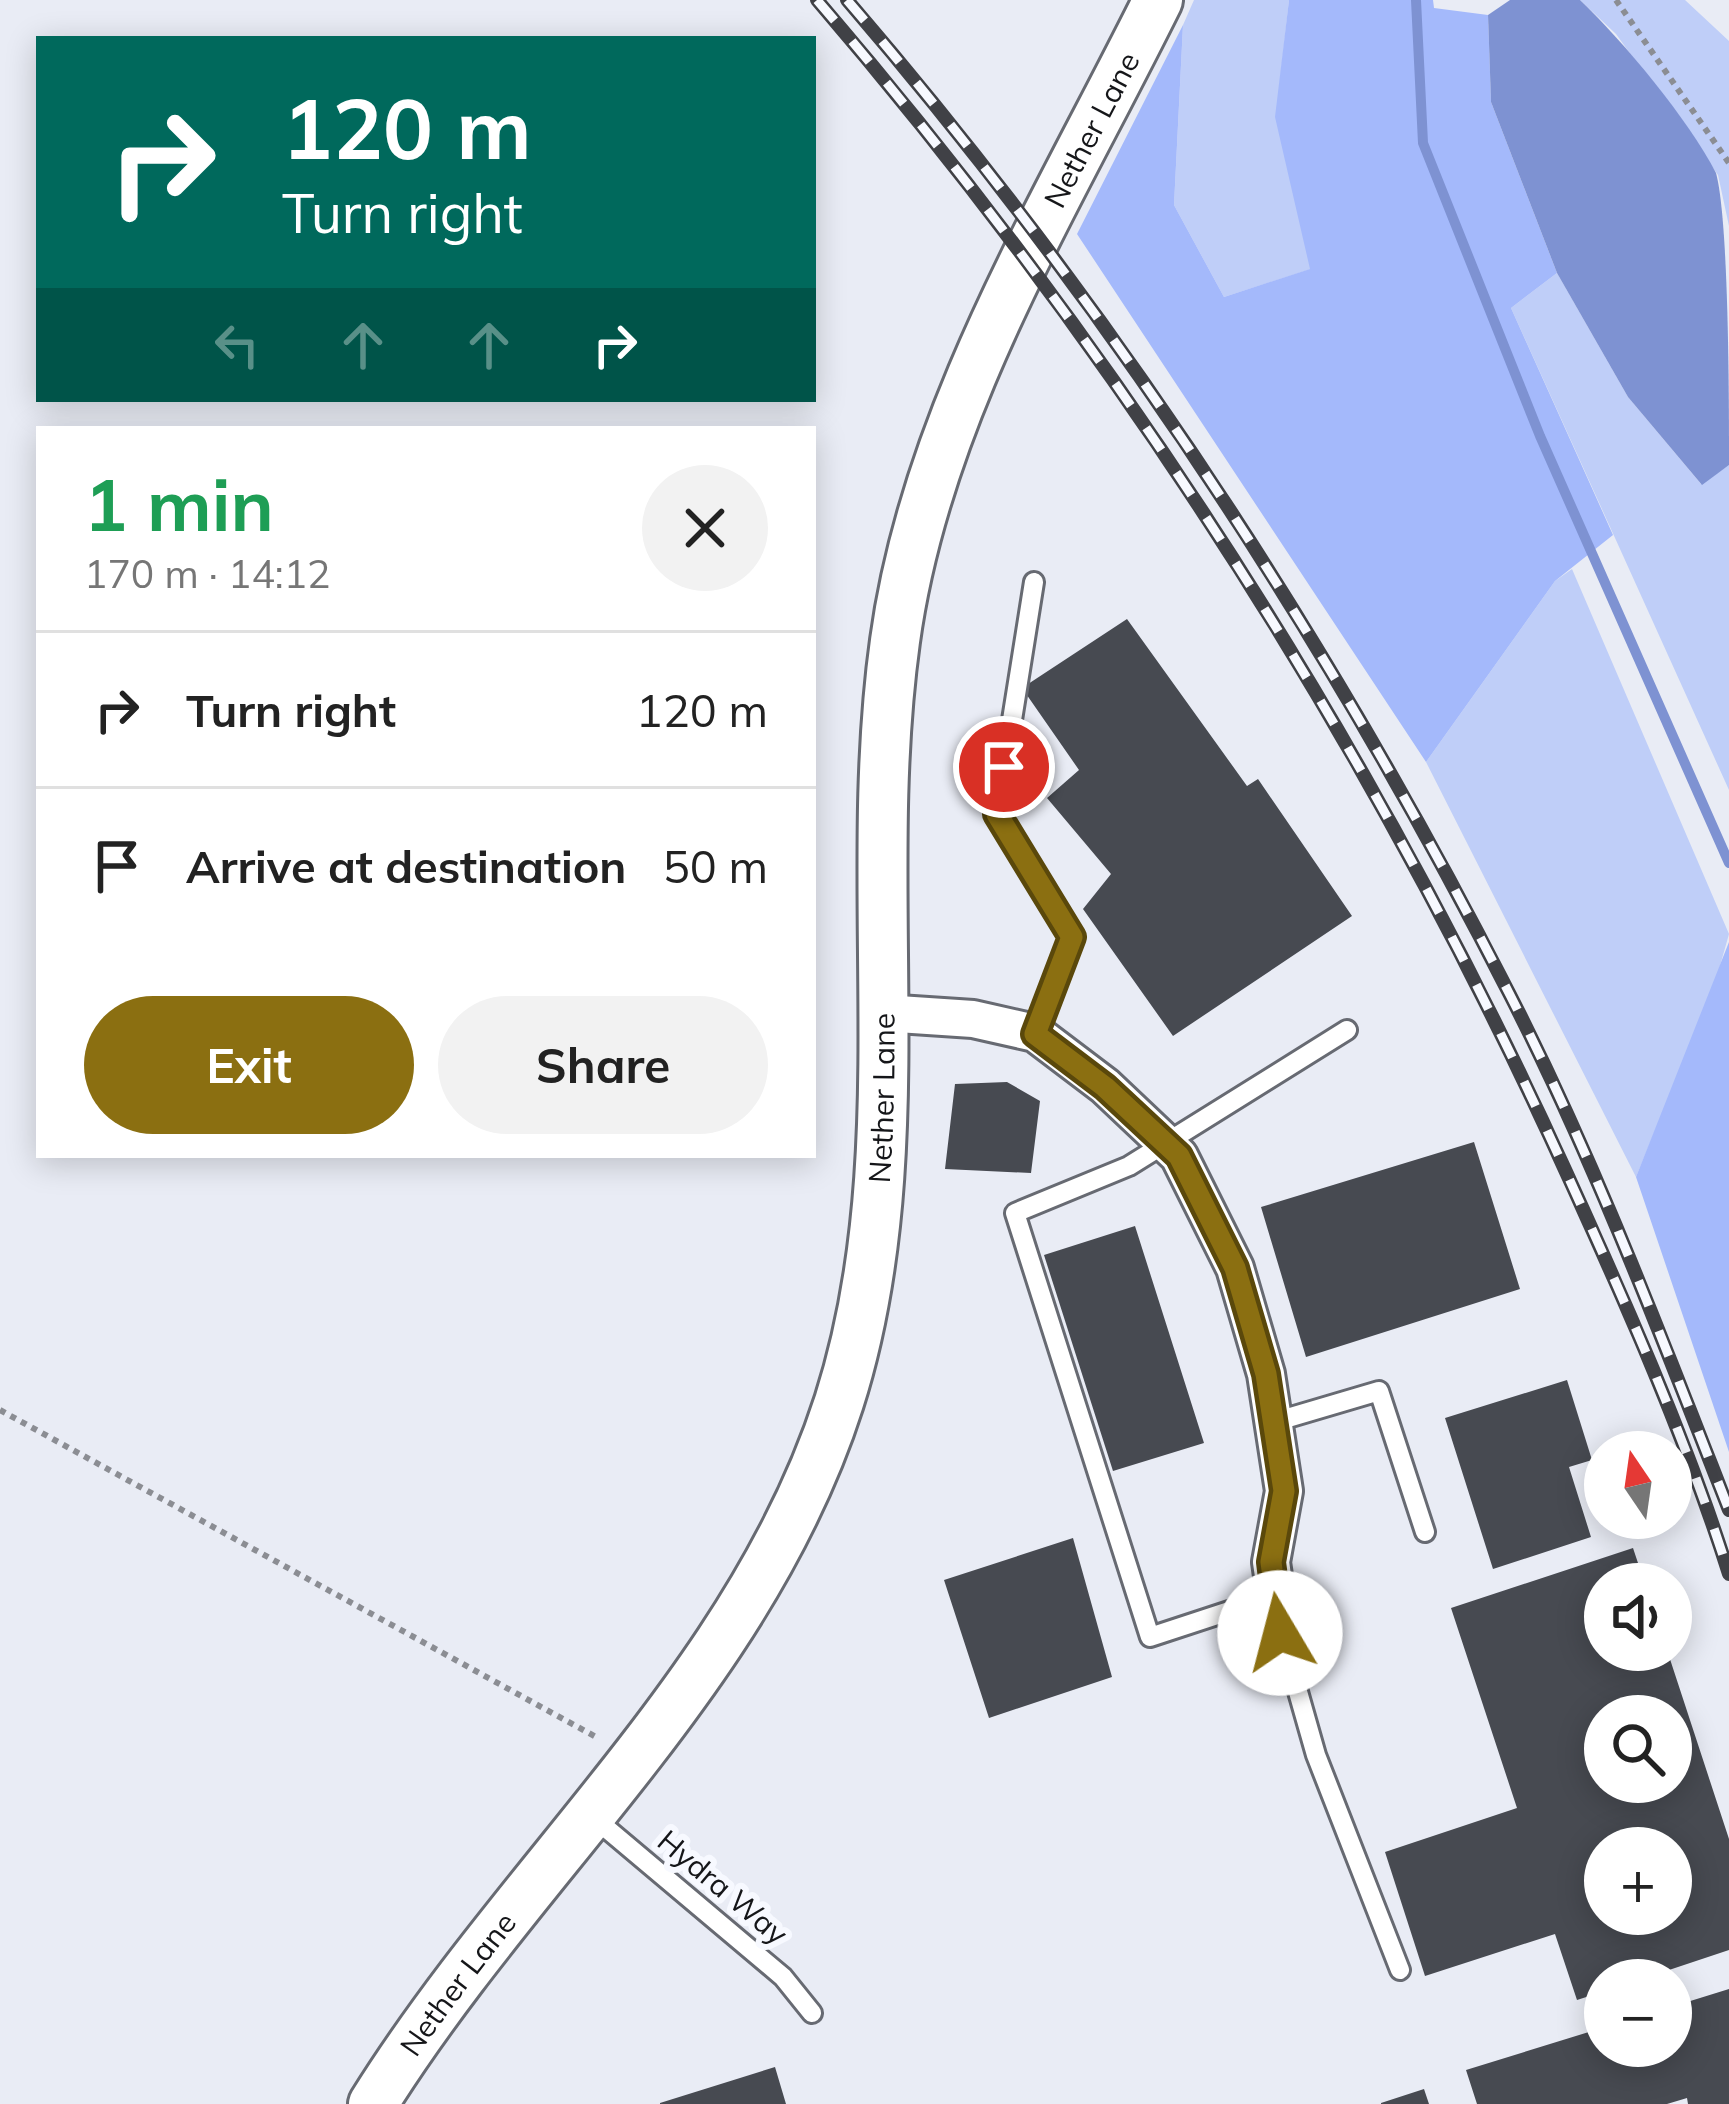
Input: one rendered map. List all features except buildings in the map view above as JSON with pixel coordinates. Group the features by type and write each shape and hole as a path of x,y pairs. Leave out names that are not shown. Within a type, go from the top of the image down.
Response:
{"main road":[{"name":"Nether Lane","path":"373,2104 410,2046 716,1653 768,1570 840,1400 881,1164 883,801 895,640 919,523 953,421 997,324 1158,0"}],"street":[{"path":"883,1013 973,1019 1035,1034 1105,1087 1179,1156 1235,1268 1266,1374 1284,1491 1271,1562 1280,1633"}],"lane":[{"path":"1034,582 997,814 1072,937 1035,1034"},
{"path":"1275,1596 1150,1637 1015,1213 1129,1166 1347,1030"},
{"path":"1274,1422 1378,1391 1425,1532"},
{"path":"1280,1633 1316,1754 1400,1970"},
{"name":"Hydra Way","path":"590,1814 783,1977 812,2013"}],"path":[{"path":"1616,0 1729,163"},
{"path":"0,1409 584,1728"}],"shaded area":[{"path":"1194,0 1289,0 1276,117 1311,269 1224,297 1174,205 1183,25"},
{"path":"1289,0 1433,0 1434,8 1488,15 1491,102 1557,273 1511,308 1613,535 1555,581 1426,762 1077,234 1183,25 1174,205 1224,297 1310,269 1275,117"},
{"path":"1510,0 1580,0 1654,82 1716,173 1726,270 1729,465 1702,485 1628,397 1557,273 1491,102 1488,15"},
{"path":"1580,0 1685,0 1729,41 1729,226 1718,175 1616,34"},
{"path":"1557,273 1628,397 1701,484 1729,465 1729,790 1511,308"},
{"path":"1572,569 1729,934 1714,987 1636,1177 1426,762 1555,581"},
{"path":"1729,942 1729,1452 1636,1177"}],"waterway":[{"path":"1416,0 1423,143 1540,436 1729,863"}],"railway":[{"path":"817,0 1036,273 1234,560 1325,709 1492,1016 1567,1174 1674,1422 1729,1574"},
{"path":"847,0 943,115 1123,353 1289,602 1366,731 1509,993 1570,1119 1729,1510"}],"route":[{"path":"1004,767 997,814 1072,937 1035,1034 1105,1087 1179,1156 1235,1268 1266,1374 1284,1491 1271,1562 1280,1633"}]}
